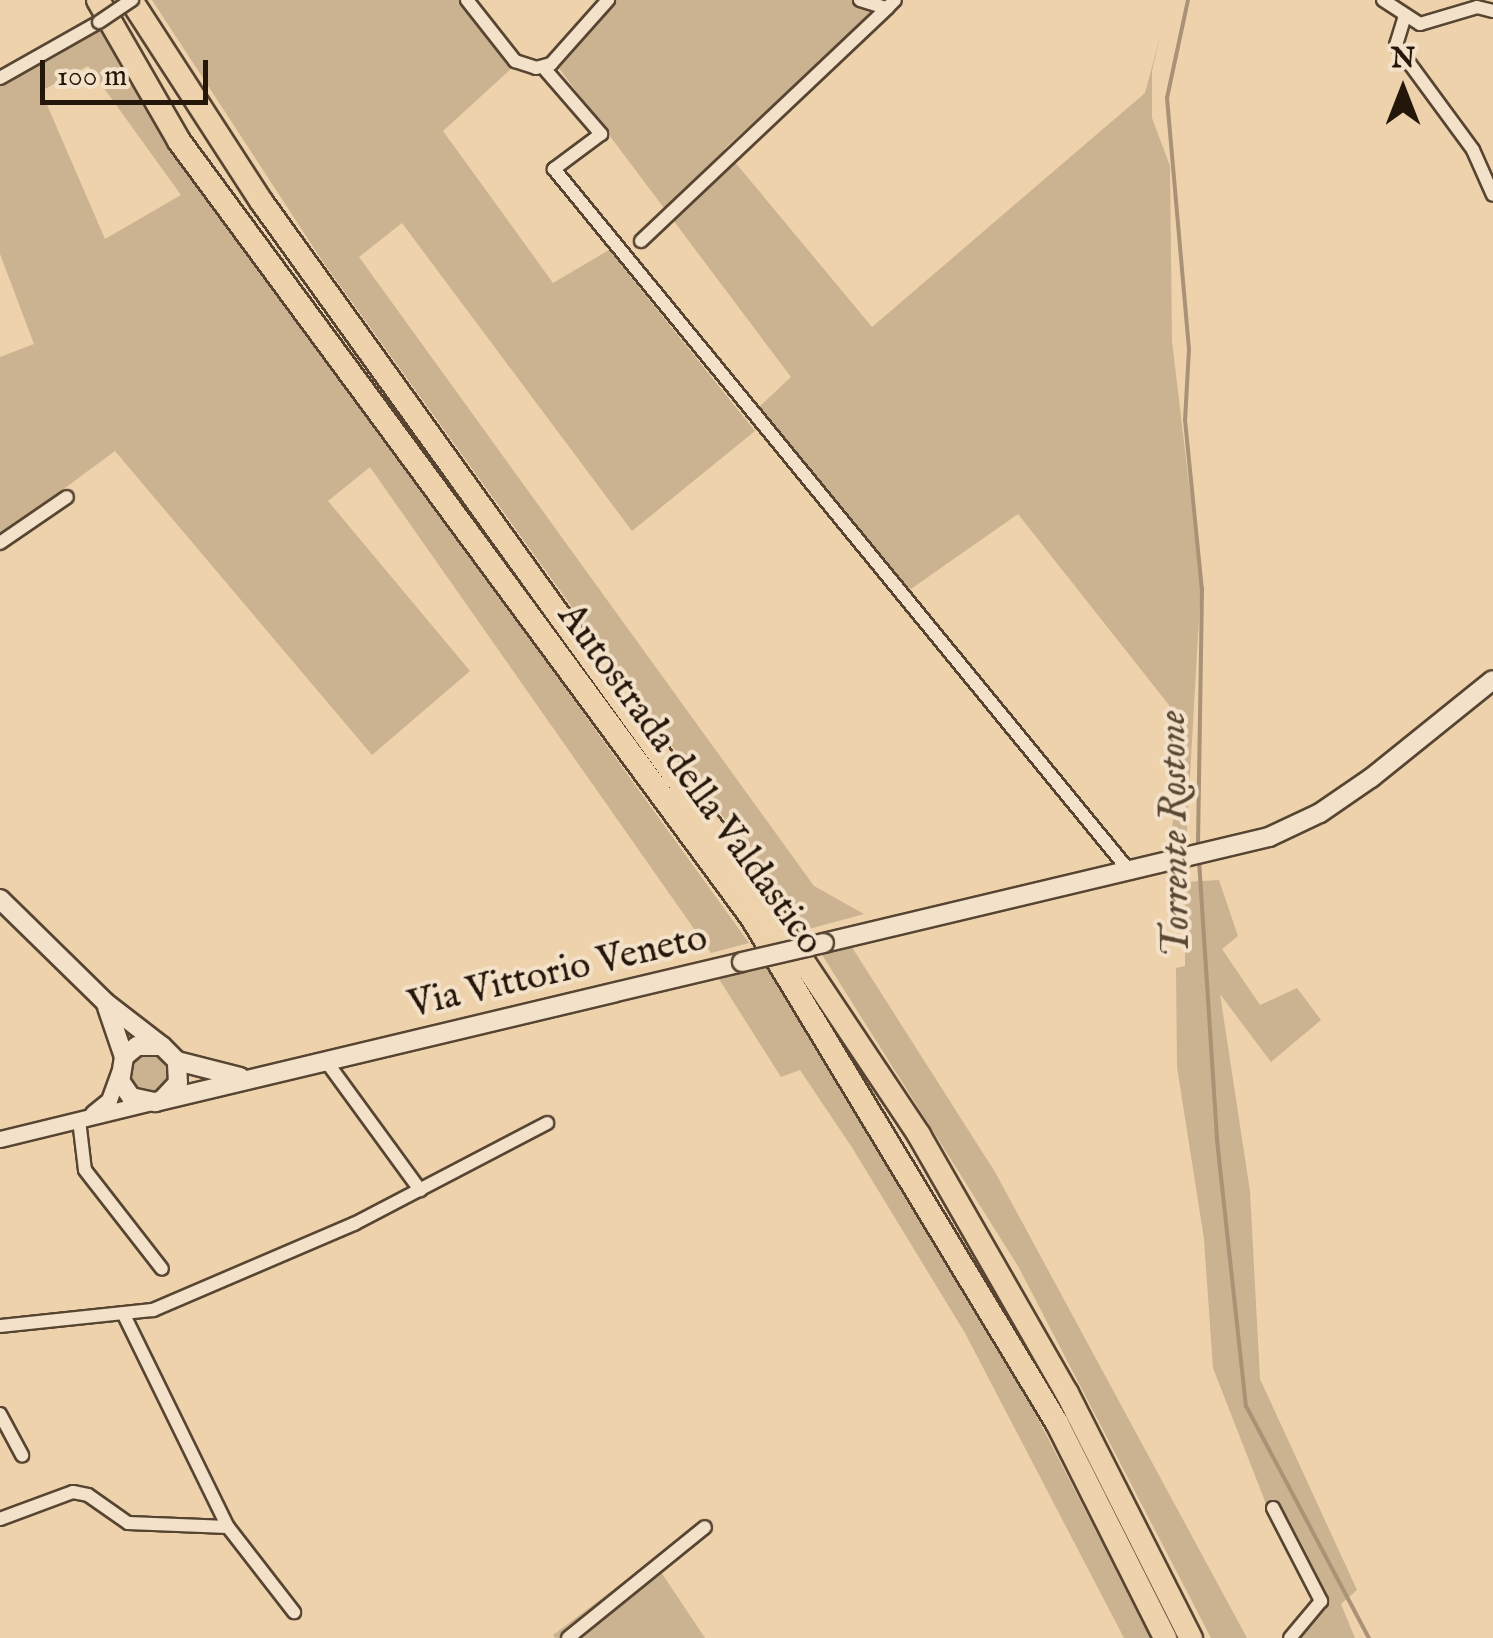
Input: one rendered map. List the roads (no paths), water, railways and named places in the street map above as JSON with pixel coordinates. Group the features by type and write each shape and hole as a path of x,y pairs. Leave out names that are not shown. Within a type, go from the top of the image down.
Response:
{"highway":[{"name":"Autostrada della Valdastico","path":"132,0 260,200 740,868 909,1119 1068,1394 1192,1638"},
{"name":"Autostrada della Valdastico","path":"99,11 179,141 752,918 1057,1423 1165,1638"}],"main road":[{"name":"Via Vittorio Veneto","path":"155,1102 742,962 1202,858 1320,814 1493,680"},
{"path":"0,899 105,1002 176,1060 178,1083 155,1102 124,1090 122,1065 105,1002"},
{"path":"122,1065 145,1044 162,1046"},
{"name":"Via Vittorio Veneto","path":"176,1060 256,1077"}],"street":[{"path":"0,78 99,11 132,0"},
{"path":"467,0 515,60 543,68 601,134 554,169 1131,874"},
{"path":"543,68 608,0"},
{"path":"860,0 891,4"},
{"path":"1383,0 1404,19 1420,24 1477,7 1493,10"},
{"path":"641,241 891,4"},
{"path":"1404,19 1396,45 1473,150 1493,195"},
{"path":"0,543 66,498"},
{"path":"326,1061 420,1190"},
{"path":"122,1065 109,1100 81,1120 85,1170 162,1269"},
{"name":"Via Vittorio Veneto","path":"0,1139 155,1102"},
{"path":"0,1326 125,1316 354,1224 547,1123"},
{"path":"125,1316 228,1527 294,1612"},
{"path":"0,1414 22,1455"},
{"path":"0,1519 73,1492 88,1495 128,1523 228,1527"},
{"path":"1273,1508 1320,1600 1290,1638"},
{"path":"568,1638 705,1527"}],"waterway":[{"name":"Torrente Rostone","path":"1188,0 1167,98 1189,349 1185,420 1202,589 1198,846"},
{"name":"Torrente Rostone","path":"1199,860 1217,1140 1246,1406 1369,1638"}]}
